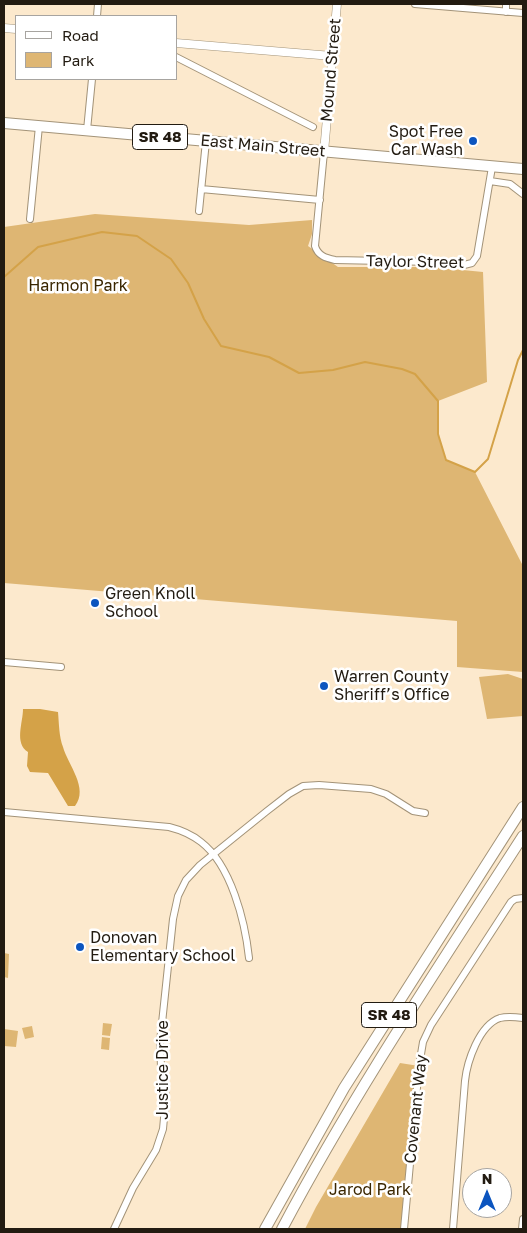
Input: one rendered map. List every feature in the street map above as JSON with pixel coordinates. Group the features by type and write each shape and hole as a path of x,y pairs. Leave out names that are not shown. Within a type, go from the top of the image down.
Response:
{"main road":[{"name":"East Main Street","path":"4,123 523,169"},
{"name":"SR 48","path":"265,1229 344,1088 523,807"},
{"name":"SR 48","path":"282,1229 375,1067 523,836"}],"street":[{"name":"Mound Street","path":"319,254 316,251 315,242 337,4"},
{"path":"416,4 523,13"},
{"path":"506,4 506,12"},
{"path":"178,43 332,56"},
{"path":"178,58 313,127"},
{"path":"87,130 92,80"},
{"path":"30,219 39,126"},
{"path":"199,211 206,141"},
{"name":"Taylor Street","path":"319,254 335,260 433,262 468,265 472,263 477,256 492,167"},
{"path":"490,181 510,184 523,194"},
{"path":"201,189 320,200"},
{"path":"4,662 61,667"},
{"name":"Justice Drive","path":"114,1229 121,1210 156,1150 163,1129 166,1096 161,1067 160,1042 173,919 178,896 186,880 213,854 289,794 303,786 339,786 379,791 393,798 406,808 425,814"},
{"path":"4,812 169,827 181,830 195,838 213,854 224,871 234,894 246,936 249,958"},
{"name":"Covenant Way","path":"404,1229 419,1066 423,1042 431,1026 511,902 521,898"},
{"path":"453,1229 468,1062 490,1024 504,1017 523,1018"},
{"path":"522,1229 523,1219"}],"green space":[{"name":"Harmon Park","path":"95,214 249,225 312,220 312,234 308,246 338,267 432,267 483,272 487,382 438,401 438,434 446,460 475,472 523,566 523,672 457,667 457,621 4,583 4,227"},
{"path":"508,674 523,679 523,716 487,719 479,677"},
{"path":"4,953 9,954 8,978 4,977"},
{"path":"103,1023 112,1024 110,1036 102,1035"},
{"path":"32,1026 34,1037 25,1039 22,1028"},
{"path":"4,1029 18,1031 16,1047 4,1046"},
{"path":"102,1037 110,1038 109,1050 101,1049"},
{"name":"Jarod Park","path":"400,1063 419,1066 405,1229 305,1229 316,1207"}],"shaded area":[{"path":"23,709 58,712 62,743 79,784 79,799 75,806 68,806 48,773 30,772 27,766 28,752 21,743 20,738"}],"waterway":[{"path":"4,277 38,247 102,232 137,236 171,259 188,283 204,319 221,346 269,357 299,373 333,370 365,362 402,369 415,374 438,401 438,434 446,460 475,472 488,459 518,360 523,350"}],"place":[{"name":"Spot Free Car Wash","path":"473,141"},
{"name":"Green Knoll School","path":"95,603"},
{"name":"Warren County Sheriff’s Office","path":"324,686"},
{"name":"Donovan Elementary School","path":"80,947"}]}
